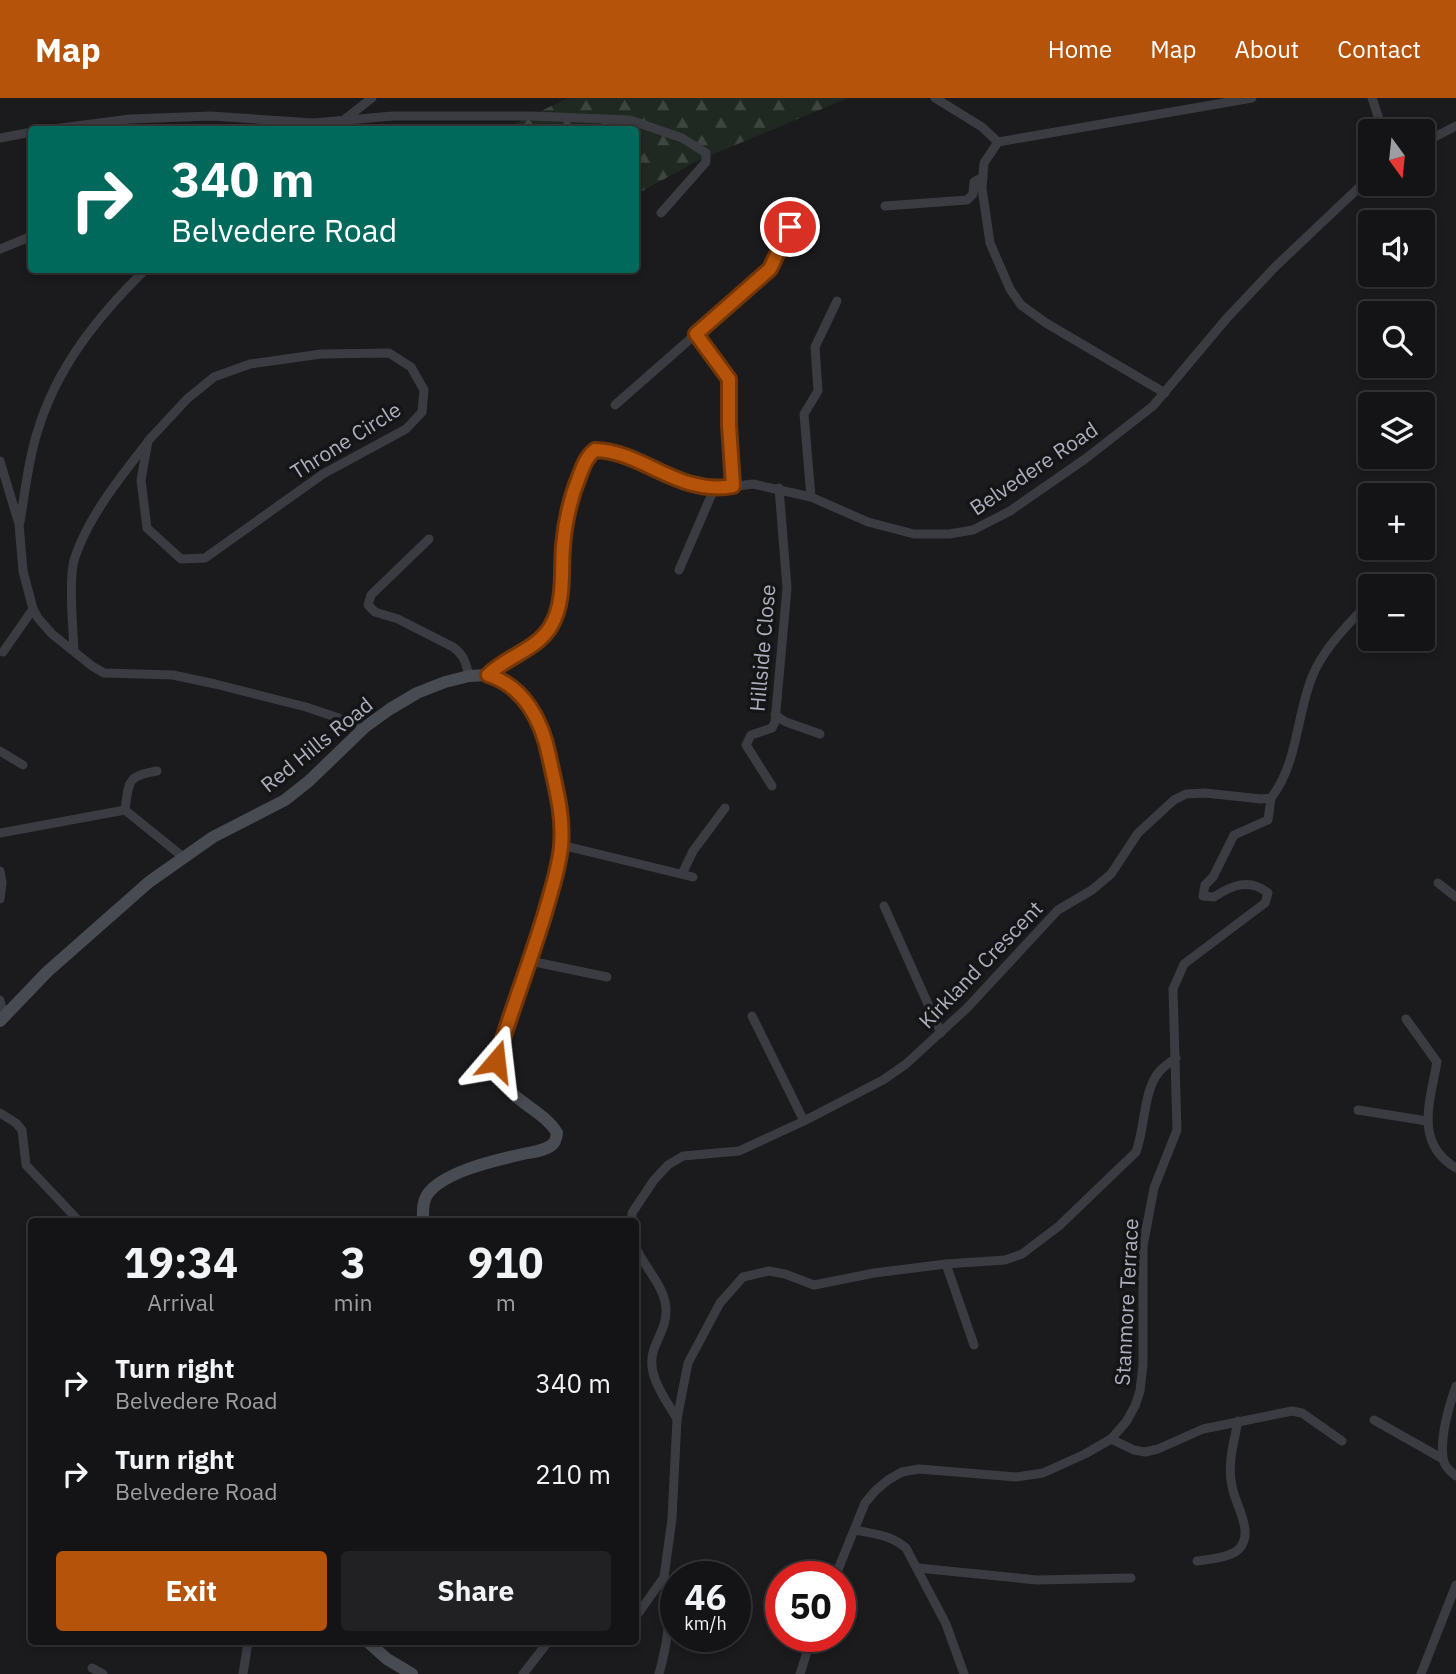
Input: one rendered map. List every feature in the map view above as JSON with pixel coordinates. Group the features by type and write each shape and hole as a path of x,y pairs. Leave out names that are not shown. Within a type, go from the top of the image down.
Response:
{"main road":[{"name":"Red Hills Road","path":"2,1019 68,954 149,882 213,837 285,800 309,781 365,727 417,693 445,682 488,675"},
{"path":"423,1218 423,1204 438,1183 502,1159 546,1148 554,1143 557,1133 552,1123 519,1099 498,1079 495,1070 512,1008 530,961 556,874 561,845 558,797 541,724 519,695 506,683 488,675"},
{"path":"371,1645 387,1659 412,1674"}],"street":[{"path":"344,120 372,98"},
{"path":"935,98 982,127 998,142"},
{"path":"1165,393 1046,323 1021,305 1010,289 990,243 984,213 984,163 998,142 1252,98"},
{"path":"1372,98 1379,119"},
{"path":"77,126 130,119 211,116 313,123 393,116 531,116 630,120 682,138 704,150 707,159 661,212"},
{"path":"466,126 467,117"},
{"path":"1435,137 1456,126"},
{"path":"0,138 28,133"},
{"path":"885,206 967,200 973,194 974,182 983,177"},
{"name":"Belvedere Road","path":"488,675 496,667 537,642 552,624 558,607 568,510 584,463 595,450 613,452 668,477 713,489 753,484 779,488 811,497 869,522 914,534 949,534 973,530 1010,511 1141,417 1165,393 1227,318 1358,188"},
{"path":"615,405 770,269 790,227"},
{"path":"0,249 28,238"},
{"path":"19,524 37,433 64,368 104,312 142,273"},
{"path":"811,497 804,414 818,391 815,347 837,301"},
{"path":"696,334 729,379 733,486"},
{"name":"Throne Circle","path":"74,650 74,559 103,500 148,441 187,399 214,377 250,364 321,354 389,353 411,367 424,390 422,412 406,429 323,474 205,558 181,559 147,528 141,480 148,441"},
{"path":"0,461 19,524 23,570 33,609 52,634 104,673 173,675 306,707 365,727"},
{"name":"Hillside Close","path":"772,786 746,745 751,735 772,728 775,715 788,588 779,488"},
{"path":"679,570 713,489"},
{"path":"429,539 371,595 368,605 375,612 398,619 453,647 466,660 469,676"},
{"path":"3,652 33,609"},
{"path":"1271,798 1282,784 1291,758 1313,675 1326,650 1358,614"},
{"path":"775,715 786,722 820,734"},
{"path":"0,751 23,765"},
{"path":"125,810 132,778 137,774 157,771"},
{"name":"Kirkland Crescent","path":"632,1218 632,1213 654,1180 668,1165 683,1156 739,1151 883,1080 906,1064 942,1033 1058,910 1092,890 1111,874 1138,833 1174,800 1186,794 1205,793 1271,798"},
{"name":"Stanmore Terrace","path":"842,1561 865,1503 874,1491 902,1472 919,1469 1016,1477 1043,1473 1085,1454 1111,1438 1135,1406 1143,1365 1143,1246 1154,1188 1178,1130 1173,989 1184,964 1265,903 1268,893 1260,886 1249,884 1229,887 1214,897 1203,896 1205,885 1213,877 1234,835 1268,820 1271,798"},
{"path":"682,874 693,851 725,808"},
{"path":"0,833 125,810 183,857"},
{"path":"561,845 693,877"},
{"path":"0,871 0,900"},
{"path":"1437,883 1456,897"},
{"path":"884,906 942,1033"},
{"path":"530,961 607,977"},
{"path":"0,1000 2,1019"},
{"path":"752,1016 804,1121"},
{"path":"1406,1019 1437,1062 1427,1121 1433,1149 1456,1168"},
{"path":"666,1561 672,1519 677,1419 688,1363 720,1303 743,1277 769,1271 814,1285 874,1273 1005,1260 1022,1254 1059,1226 1136,1152 1141,1141 1151,1086 1158,1073 1176,1058"},
{"path":"1358,1110 1427,1121"},
{"path":"0,1113 22,1130 26,1165 76,1218"},
{"path":"639,1256 661,1289 666,1306 665,1323 653,1353 652,1367 655,1380 677,1419"},
{"path":"946,1264 974,1345"},
{"path":"1443,1459 1444,1437 1456,1385"},
{"path":"1111,1438 1134,1450 1145,1452 1203,1429 1292,1411 1302,1413 1342,1441"},
{"path":"1374,1420 1443,1459 1456,1476"},
{"path":"1197,1561 1232,1554 1240,1548 1246,1536 1231,1484 1230,1458 1238,1421"},
{"path":"855,1530 897,1540 906,1548 946,1625 964,1674"},
{"path":"918,1568 1037,1580 1131,1578"},
{"path":"639,1612 660,1583"},
{"path":"1420,1674 1456,1585"},
{"path":"243,1674 247,1645"},
{"path":"523,1674 546,1645"},
{"path":"659,1674 664,1652"},
{"path":"800,1674 807,1652"},
{"path":"92,1668 103,1674"}],"green space":[{"path":"568,98 848,98 697,161 639,193 639,126 510,126"}],"route":[{"path":"496,1061 556,874 562,826 541,724 519,695 506,683 488,675 496,667 537,642 552,624 562,580 563,543 568,510 584,463 595,450 613,452 668,477 713,489 733,486 729,379 696,334 770,269 790,227"}]}
